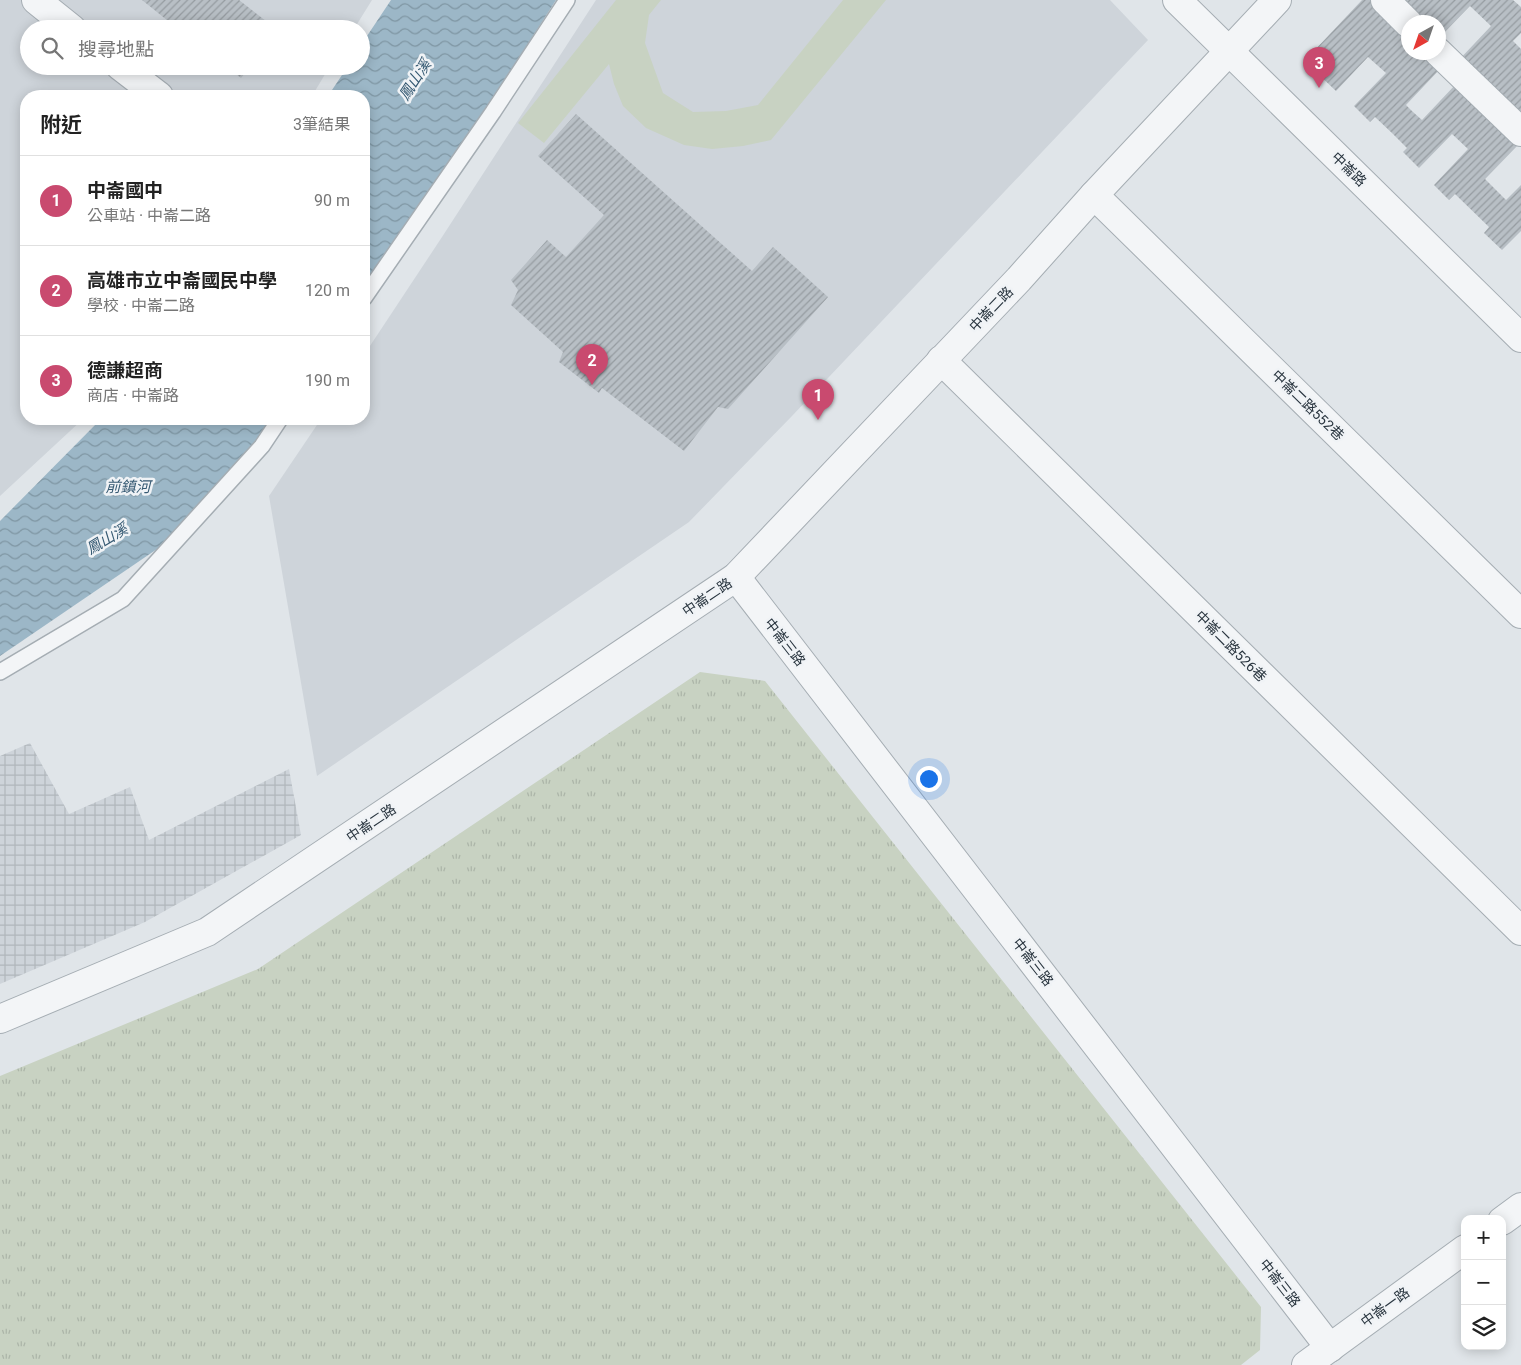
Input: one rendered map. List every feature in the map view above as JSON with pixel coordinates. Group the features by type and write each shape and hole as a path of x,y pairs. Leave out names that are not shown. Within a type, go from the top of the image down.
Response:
{"street":[{"path":"36,0 61,20"},
{"name":"中崙路","path":"1177,0 1521,338"},
{"name":"中崙二路","path":"0,1019 207,932 736,577 1019,280 1094,196 1277,0"},
{"path":"1384,0 1401,16"},
{"path":"1446,60 1521,132"},
{"path":"132,75 151,90"},
{"name":"中崙二路552巷","path":"1094,196 1521,614"},
{"name":"中崙二路526巷","path":"941,360 1521,931"},
{"name":"中崙三路","path":"736,577 1330,1348"},
{"path":"1506,1218 1521,1207"},
{"name":"中崙一路","path":"1306,1365 1461,1251"}],"lane":[{"path":"370,289 567,0"},
{"path":"0,672 123,599 262,446 276,425"}],"shaded area":[{"path":"0,0 372,0 360,20 20,20 20,75 325,75 316,90 20,90 20,425 77,425 0,496"},
{"path":"596,0 1110,0 1148,40 689,522 317,776 269,496 317,425 370,425 370,346"},
{"path":"30,743 69,814 130,787 149,840 289,769 301,835 145,922 0,984 0,756"}],"green space":[{"path":"616,0 661,0 649,15 645,43 663,93 693,112 726,111 758,105 843,0 886,0 771,140 743,146 712,149 684,145 646,128 623,106 614,84 609,64 544,143 518,123"},
{"path":"700,672 765,681 1261,1307 1260,1350 1241,1365 0,1365 0,1076 258,969"}],"water":[{"name":"鳳山溪","path":"391,0 556,0 370,292 370,90 332,90 342,75 370,75 370,32"},
{"name":"前鎮河","path":"95,425 279,425 207,515 0,656 0,521"}],"building":[{"path":"142,0 239,0 265,20 167,20"},
{"path":"1362,0 1371,0 1401,29 1401,60 1433,60 1441,68 1406,105 1413,112 1422,120 1456,84 1519,144 1485,179 1506,200 1521,185 1521,231 1502,250 1484,233 1489,227 1455,194 1449,200 1434,185 1468,149 1452,134 1419,168 1403,152 1407,148 1393,134 1375,117 1370,122 1354,106 1386,73 1368,57 1336,91 1316,72 1324,64 1312,53"},
{"path":"1393,0 1513,0 1521,7 1521,33 1513,41 1521,49 1521,123 1457,62 1491,26 1470,6 1446,31 1446,15 1409,15"},
{"path":"576,114 752,271 773,247 828,297 728,409 718,407 684,451 602,388 599,393 559,362 563,352 511,305 518,290 511,280 547,240 566,257 604,215 538,156"}],"place":[{"name":"德謙超商","path":"1319,88"},
{"name":"高雄市立中崙國民中學","path":"592,385"},
{"name":"中崙國中","path":"818,420"}]}
